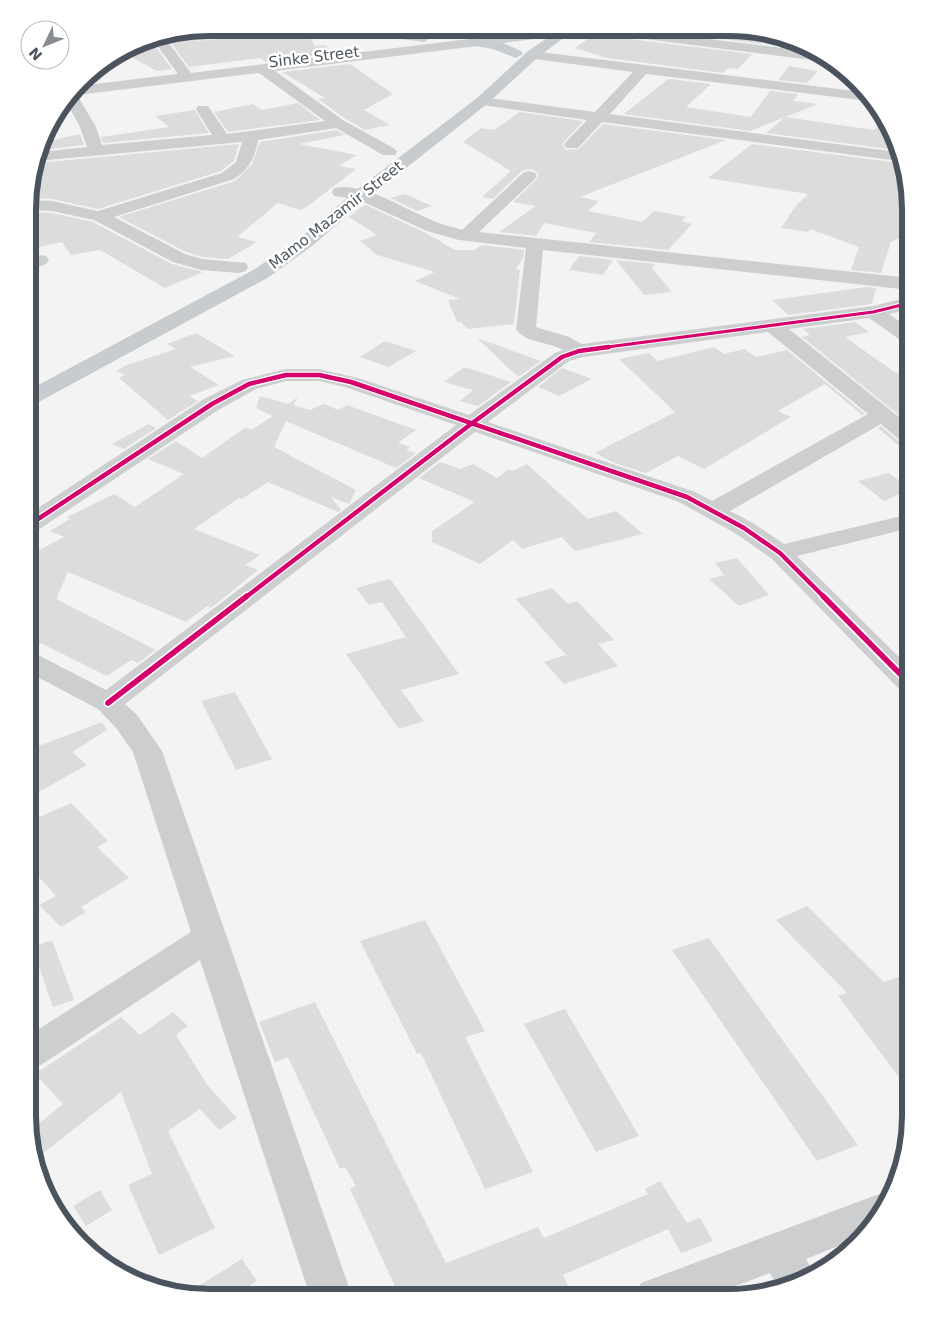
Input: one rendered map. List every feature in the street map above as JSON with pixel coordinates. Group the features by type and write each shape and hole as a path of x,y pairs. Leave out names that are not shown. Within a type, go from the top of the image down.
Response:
{"main road":[{"name":"Mamo Mazamir Street","path":"479,82 524,54 547,36"},
{"path":"474,42 496,45 524,54"},
{"name":"Mamo Mazamir Street","path":"36,394 262,273 306,242 361,195 482,102 524,54"},
{"name":"Mamo Mazamir Street","path":"325,204 404,140"},
{"path":"178,299 246,263"}],"street":[{"name":"Sinke Street","path":"84,90 504,36"},
{"name":"Sinke Street","path":"89,85 512,36"},
{"path":"655,36 806,54"},
{"path":"407,37 451,43"},
{"path":"761,49 768,41"},
{"path":"162,43 184,73"},
{"path":"524,54 859,96"},
{"path":"262,68 338,123 389,152"},
{"path":"572,145 644,68"},
{"path":"74,102 88,127 96,150"},
{"path":"482,102 600,116 894,156"},
{"path":"203,109 223,140"},
{"path":"44,156 251,137 338,123"},
{"path":"99,216 228,176 238,170 246,161 251,137"},
{"path":"465,236 529,176"},
{"path":"340,192 361,195 433,228 465,236 902,283"},
{"path":"36,205 52,206 99,216 179,258 200,264 246,263"},
{"path":"534,244 526,329 533,334 562,341 579,352"},
{"path":"108,703 470,424 562,357 579,352 873,312 902,305"},
{"path":"873,312 902,332"},
{"path":"772,325 902,430"},
{"path":"36,520 212,404 249,384 286,375 319,375 351,382 687,497 744,528 780,553 901,675"},
{"path":"712,511 882,414"},
{"path":"780,553 902,523"},
{"path":"36,665 108,703 127,722 147,751 329,1289"},
{"path":"36,1049 210,937"},
{"path":"690,1289 788,1266 867,1220"}],"building":[{"path":"592,36 607,36 752,54 738,69 728,68 723,73 607,58 575,48"},
{"path":"699,36 751,38 765,40 762,44"},
{"path":"195,37 196,41 241,37 309,37 315,46 324,45 336,53 266,62 260,58 189,67 170,41"},
{"path":"154,45 172,69 157,71 129,56"},
{"path":"350,64 393,94 364,110 390,125 365,130 344,118 318,99 325,98 282,72"},
{"path":"789,66 818,71 807,83 778,80"},
{"path":"653,77 711,84 686,107 751,117 770,91 798,94 793,101 818,104 750,131 624,114 668,79"},
{"path":"298,103 320,120 228,132 214,112 253,104 262,110"},
{"path":"195,110 209,133 103,143 101,137 169,127 155,116"},
{"path":"520,112 583,121 562,144 566,150 579,149 603,124 726,140 580,197 599,201 588,211 642,222 654,211 687,217 681,221 692,224 668,250 589,242 596,233 544,223 536,236 499,232 536,206 513,202 539,175 536,171 530,169 522,171 493,199 482,197 511,171 463,142 481,128 494,130"},
{"path":"785,117 874,130 880,125 891,149 766,133"},
{"path":"336,130 344,135 299,144 357,155 339,166 356,169 300,210 278,203 237,237 257,242 228,259 202,257 186,252 119,217 235,181 252,164 260,142"},
{"path":"80,134 84,145 47,149 50,141"},
{"path":"239,144 234,161 221,171 98,209 52,199 37,198 43,162"},
{"path":"752,144 895,162 901,198 902,237 891,242 881,273 851,270 859,247 810,229 808,232 781,228 795,207 808,194 708,178"},
{"path":"405,194 432,206 417,211 390,198"},
{"path":"366,205 426,233 455,250 474,250 482,245 524,250 523,258 516,269 520,270 514,324 468,329 461,322 457,322 448,300 460,299 415,281 435,272 377,255 360,241 377,235 349,217"},
{"path":"36,212 52,213 93,222 172,264 203,272 165,288 100,250 71,255 62,242 36,248"},
{"path":"579,256 613,260 603,275 569,270"},
{"path":"616,260 656,264 652,268 672,292 644,295"},
{"path":"867,287 876,288 872,304 788,315 772,300"},
{"path":"855,322 869,332 845,337 896,373 902,371 902,417 802,337 810,335 803,329"},
{"path":"196,333 235,356 190,367 219,385 189,396 198,401 168,420 119,378 125,375 116,371 124,366 176,349 167,344"},
{"path":"477,338 541,361 518,377"},
{"path":"383,342 416,351 388,367 360,357"},
{"path":"714,347 724,354 744,349 756,357 787,350 865,414 862,415 825,384 778,411 791,417 704,469 678,456 646,473 614,463 595,453 675,412 619,359 649,353 657,361"},
{"path":"463,368 511,382 478,406 460,401 473,390 444,382"},
{"path":"562,368 592,379 559,396 538,387"},
{"path":"260,396 288,404 298,397 293,405 310,410 324,404 338,410 347,405 416,430 398,443 410,447 406,450 416,453 396,468 286,421 274,447 356,490 349,504 331,497 341,510 338,512 268,482 242,499 239,498 194,529 260,555 245,565 258,570 211,608 207,606 186,622 68,572 56,599 156,650 138,663 131,660 107,676 41,643 36,646 36,552 64,537 50,531 70,519 67,517 114,494 135,507 184,474 148,459 176,441 202,458 246,427 251,430 273,416 256,408"},
{"path":"149,424 156,428 124,449 112,444"},
{"path":"881,426 902,443 902,448 878,428"},
{"path":"440,462 460,469 473,464 497,478 509,469 513,471 527,464 588,519 616,511 643,534 575,551 562,537 522,549 513,540 480,564 432,542 432,531 475,502 419,478"},
{"path":"889,473 902,483 902,493 884,501 858,481"},
{"path":"737,558 769,595 739,606 709,579 724,575 715,563"},
{"path":"390,579 459,674 401,690 424,721 399,729 346,654 406,637 382,602 369,605 356,588"},
{"path":"552,588 568,604 577,601 614,640 598,644 618,666 564,684 544,662 566,655 516,599"},
{"path":"235,692 272,759 236,770 201,701"},
{"path":"102,722 107,730 72,752 87,765 37,793 36,747"},
{"path":"71,803 108,841 97,847 129,878 81,907 86,912 61,927 39,905 56,896 36,874 36,818"},
{"path":"807,906 884,982 901,976 901,1080 838,996 847,993 776,920"},
{"path":"425,920 485,1031 465,1037 533,1172 485,1189 421,1053 417,1054 360,941"},
{"path":"709,938 858,1145 817,1161 672,950"},
{"path":"52,940 74,1000 53,1007 36,958 36,946"},
{"path":"315,1002 446,1263 538,1227 544,1238 648,1194 645,1189 660,1181 687,1223 700,1218 713,1241 681,1253 668,1229 563,1275 570,1289 396,1289 350,1189 356,1186 345,1167 340,1169 288,1057 275,1062 259,1022"},
{"path":"565,1009 639,1136 596,1152 524,1024"},
{"path":"173,1012 188,1026 176,1035 208,1086 237,1118 219,1130 200,1109 168,1131 215,1228 159,1255 128,1185 152,1174 121,1092 41,1155 37,1125 63,1104 36,1073 121,1017 140,1035"},
{"path":"100,1190 112,1210 86,1226 73,1206"},
{"path":"242,1259 257,1281 244,1289 196,1288"}],"cycle path":[{"path":"108,703 471,424 562,357 579,351 605,347 873,312 902,305"},
{"path":"36,520 212,404 249,384 286,375 319,375 351,382 687,497 744,528 780,553 901,675"}]}
